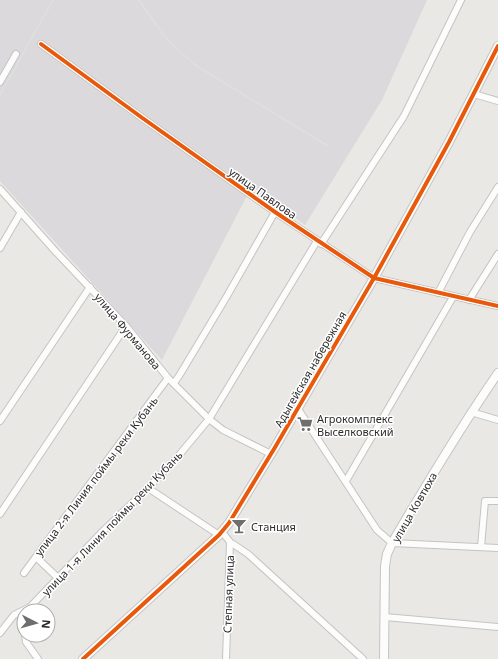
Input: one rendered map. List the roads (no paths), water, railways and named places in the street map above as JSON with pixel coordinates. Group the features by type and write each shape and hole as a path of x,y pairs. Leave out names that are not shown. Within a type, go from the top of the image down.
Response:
{"street":[{"name":"улица 1-я Линия поймы реки Кубань","path":"34,603 101,533 148,488 209,420 319,242 404,116 461,0"},
{"name":"улица Павлова","path":"41,44 275,212 374,278 498,306"},
{"name":"Адыгейская набережная","path":"83,659 221,533 228,523 298,409 374,278 449,142 498,46"},
{"path":"0,82 16,54"},
{"path":"474,94 498,102"},
{"path":"438,293 470,232 498,187"},
{"name":"улица Фурманова","path":"0,189 56,252 126,326 168,378 209,420 223,430 271,454"},
{"path":"0,248 21,212"},
{"path":"174,383 227,296 275,212"},
{"path":"469,300 498,254"},
{"path":"0,421 90,287"},
{"path":"346,481 453,296"},
{"path":"0,514 126,326"},
{"name":"улица Ковтюха","path":"384,659 385,566 387,554 392,543 471,412 497,377"},
{"name":"улица 2-я Линия поймы реки Кубань","path":"24,573 168,378"},
{"path":"298,409 377,530 392,543 498,548"},
{"path":"471,412 498,420"},
{"path":"148,488 221,533"},
{"path":"481,547 485,501 498,501"},
{"name":"Степная улица","path":"221,533 230,542 226,659"},
{"path":"233,544 248,554 363,659"},
{"path":"36,557 58,578"},
{"name":"улица 1-я Линия поймы реки Кубань","path":"0,633 16,616"},
{"path":"385,618 498,627"},
{"path":"27,643 38,659"}],"railway":[{"path":"0,95 53,0"},
{"path":"139,0 161,32 195,65 328,146"}],"place":[{"name":"Агрокомплекс Выселковский","path":"305,424"},
{"name":"Станция","path":"239,526"}]}
